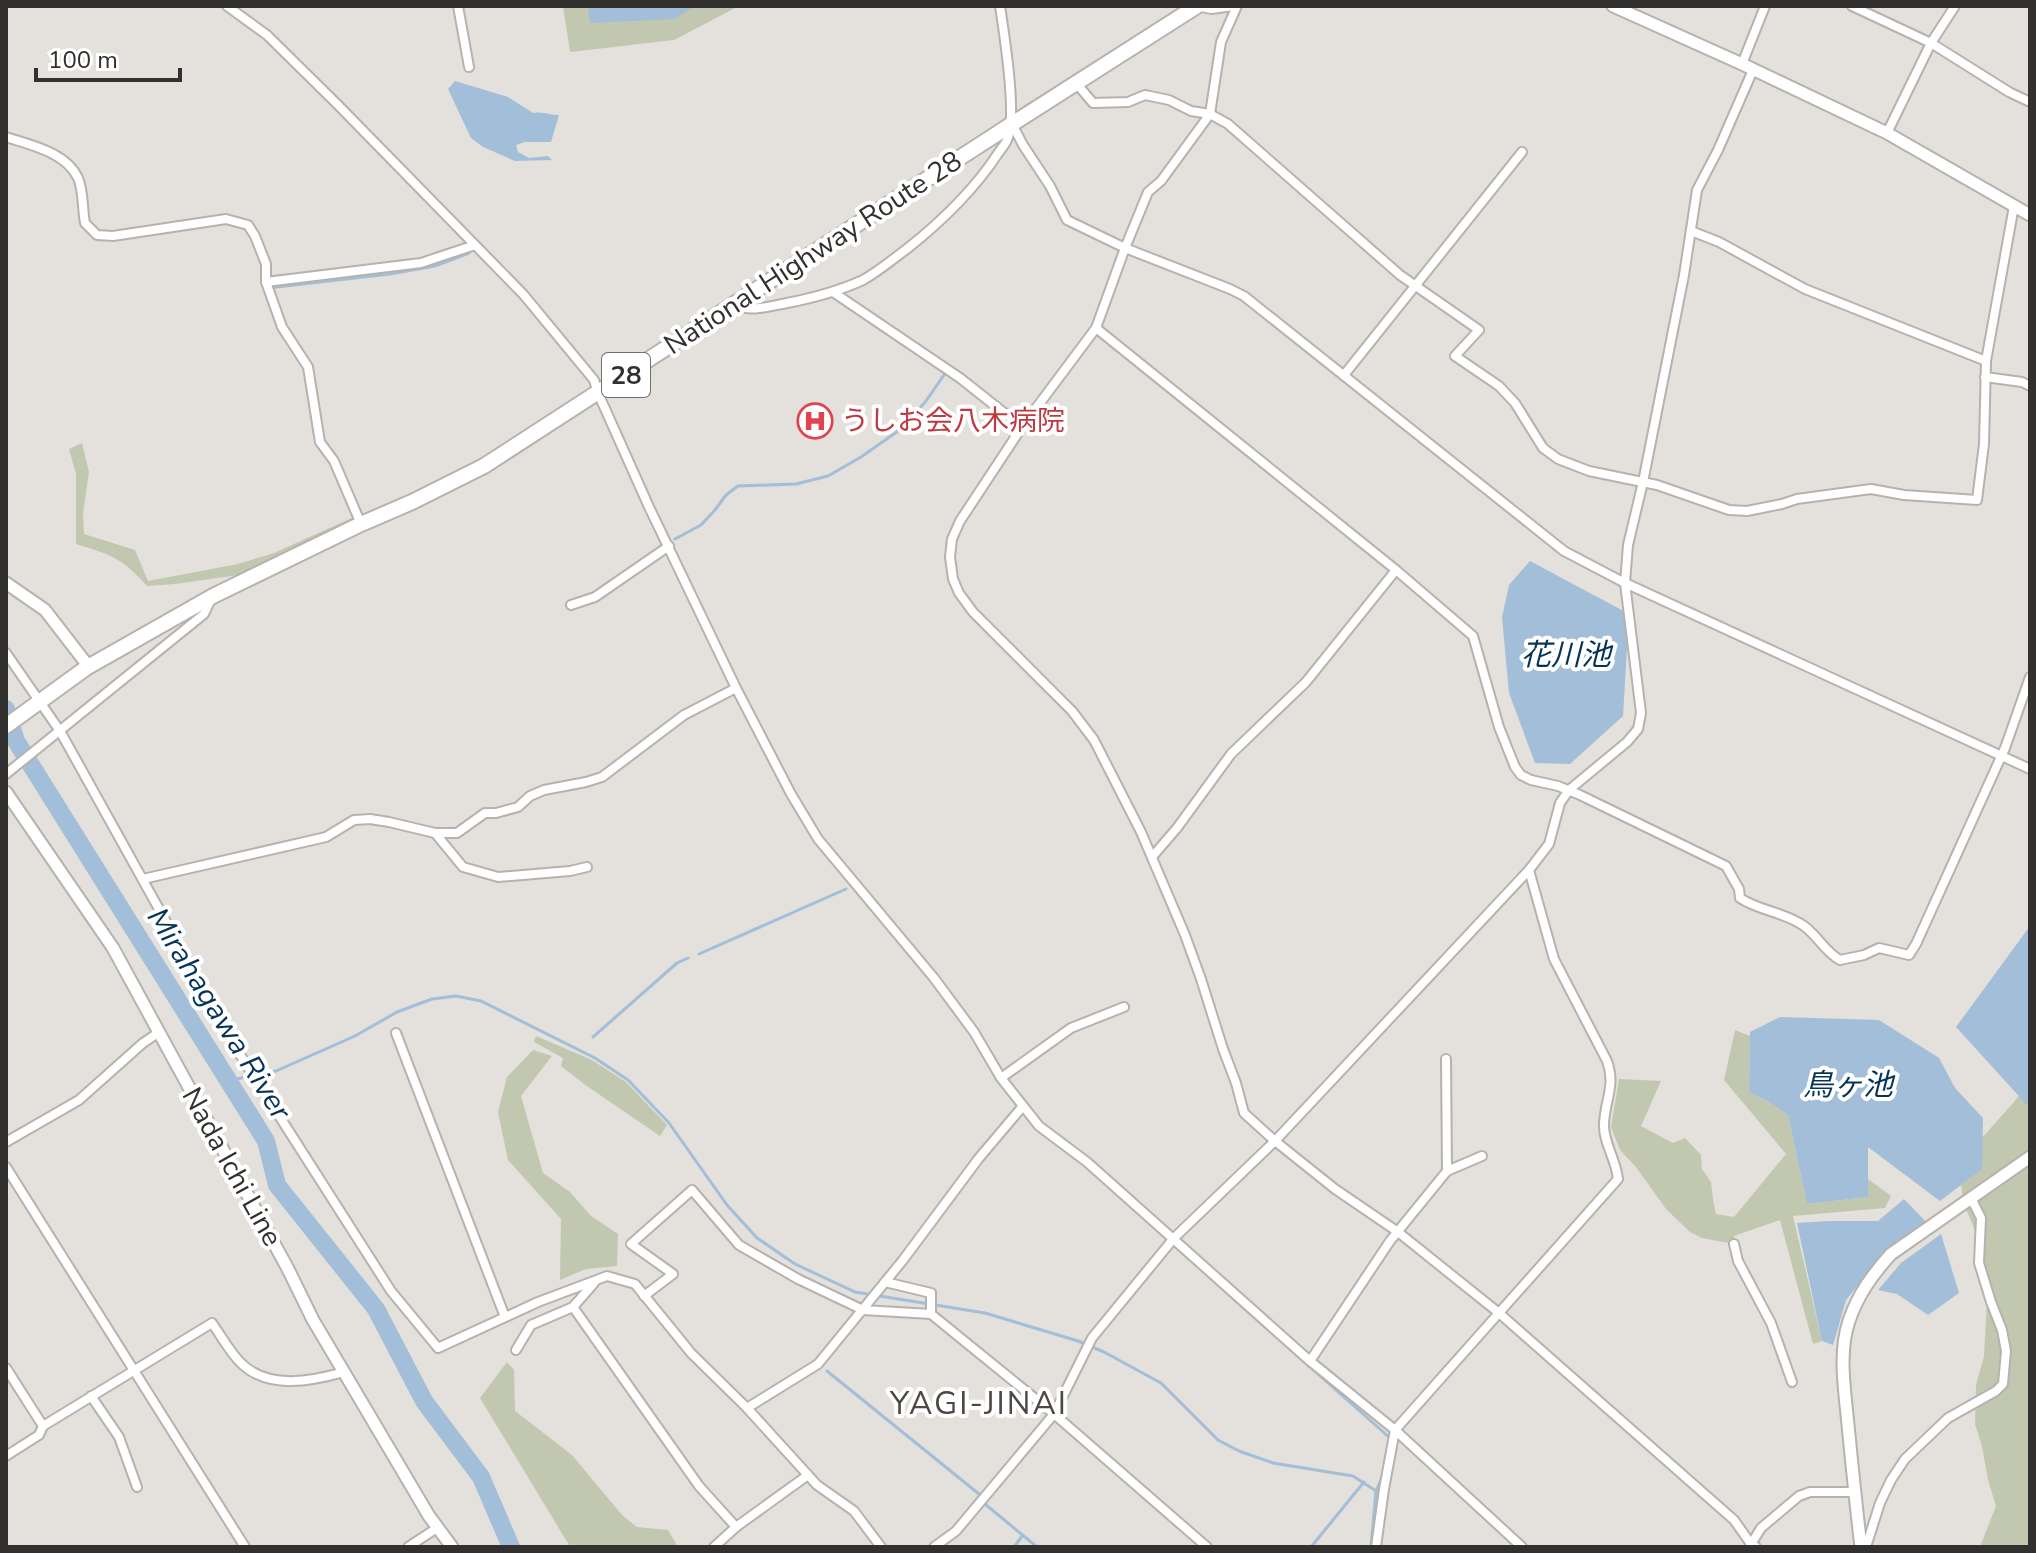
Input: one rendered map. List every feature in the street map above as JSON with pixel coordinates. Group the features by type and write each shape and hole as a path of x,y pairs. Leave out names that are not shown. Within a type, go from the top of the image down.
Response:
{"highway":[{"name":"National Highway Route 28","path":"6,726 89,667 213,596 484,466 1197,6"}],"street":[{"path":"227,6 267,35 475,245 523,294 594,380 649,507 791,794 818,839 934,978 974,1032 1001,1078 1039,1126 1087,1162 1310,1361 1395,1430 1522,1547"},
{"path":"458,6 469,67"},
{"path":"733,305 748,310 792,302 833,292 863,279 883,268 954,208 989,167 1007,140 1012,124 1000,6"},
{"path":"1197,6 1211,9 1236,6 1221,42 1210,114 1161,181 1148,192 1096,328 1022,427 960,521 952,539 950,557 953,579 959,593 973,612 1072,711 1094,740 1152,857 1197,967 1244,1113 1356,1205 1398,1232 1499,1313 1734,1520 1752,1546 1761,1528 1799,1496 1810,1492 1855,1492"},
{"path":"1613,6 1887,133 2030,215"},
{"path":"934,1547 956,1531 1054,1414 1092,1338 1174,1238 1275,1141 1529,870 1549,844 1560,803 1569,790 1627,742 1638,729 1641,713 1625,583 1628,545 1643,482 1697,190 1718,150 1765,6"},
{"path":"1852,6 1931,43 2030,102"},
{"path":"1887,133 1931,43 1955,6"},
{"path":"1076,83 1093,103 1128,102 1145,95 1169,100 1191,111 1210,114 1228,124 1415,287 1479,330 1455,356 1499,386 1515,403 1543,448 1558,459 1589,471 1657,485 1729,510 1747,511 1797,499 1871,489 1904,495 1977,500 1984,444 1986,361 2014,206"},
{"path":"1012,124 1067,220 1125,248 1244,296 1564,551 1625,583 2030,769"},
{"path":"6,137 60,158 76,174 85,223 97,235 113,236 226,219 248,225 266,264 266,282 282,327 308,367 320,442 334,461 361,524"},
{"path":"1344,375 1522,152"},
{"path":"1691,231 1719,242 1805,289 1986,361"},
{"path":"266,282 421,263 475,245"},
{"path":"833,292 960,378 1022,427"},
{"path":"1096,328 1473,636 1499,727 1521,775 1569,790 1726,866 1739,889 1740,898 1804,926 1831,955 1840,960 1879,948 1909,955 2001,756 2030,677"},
{"path":"1985,377 2030,386"},
{"path":"571,605 595,597 669,546"},
{"path":"1152,857 1231,754 1306,682 1396,570"},
{"path":"6,583 45,610 89,667"},
{"path":"6,774 204,614 213,596"},
{"path":"6,653 143,879 250,1070 391,1291 438,1348 607,1276 635,1284 691,1353 747,1408 817,1485 854,1511 881,1547"},
{"path":"143,879 326,837 354,820 386,821 435,833 457,833 485,813 518,807 530,796 544,790 602,777 684,715 736,688"},
{"name":"Nada Ichi Line","path":"6,792 99,926 128,974 313,1320 429,1516 452,1547"},
{"path":"435,833 463,867 498,877 587,867"},
{"path":"1376,1547 1395,1430 1618,1179 1617,1166 1603,1126 1612,1075 1554,959 1529,870"},
{"path":"1001,1078 1071,1028 1124,1007"},
{"path":"6,1142 79,1100 158,1033"},
{"path":"396,1033 505,1317"},
{"path":"1446,1059 1447,1171"},
{"path":"747,1408 818,1364 1023,1106"},
{"path":"1310,1361 1398,1232 1447,1171 1482,1156"},
{"path":"1863,1547 1855,1492 1844,1349 1848,1323 1858,1299 1872,1274 1891,1254 2030,1157"},
{"path":"6,1167 245,1547"},
{"path":"644,1296 673,1274 631,1244 692,1190 739,1245 798,1279 865,1308 931,1314 1054,1414 1207,1547"},
{"path":"1863,1547 1880,1503 1905,1459 1948,1418 2003,1384 2006,1351 1979,1263 1981,1218 1971,1198"},
{"path":"1734,1244 1738,1261 1771,1323 1792,1382"},
{"path":"516,1350 531,1325 573,1307 598,1279"},
{"path":"884,1284 931,1293 931,1314"},
{"path":"573,1307 699,1486 736,1527"},
{"path":"6,1456 39,1435 43,1426 212,1323 244,1366 266,1378 298,1381 344,1372"},
{"path":"6,1368 43,1426"},
{"path":"91,1396 119,1437 137,1487"},
{"path":"714,1547 736,1527 808,1475"},
{"path":"408,1547 437,1528"}],"green space":[{"path":"563,6 739,6 674,40 570,52"},
{"path":"82,443 89,472 83,513 84,534 135,550 148,581 238,564 274,553 354,517 356,523 246,574 147,586 115,558 76,544 76,474 69,449"},
{"path":"1735,1030 1750,1036 1749,1092 1788,1115 1807,1204 1868,1197 1868,1179 1891,1196 1885,1208 1793,1216 1822,1341 1813,1344 1780,1220 1734,1236 1734,1244 1702,1238 1690,1232 1666,1209 1620,1150 1611,1127 1619,1079 1661,1081 1641,1126 1673,1143 1685,1138 1701,1155 1702,1169 1711,1182 1716,1214 1734,1217 1786,1154 1724,1080"},
{"path":"536,1036 592,1060 626,1082 667,1125 660,1136 561,1066 563,1058 534,1042"},
{"path":"533,1050 552,1056 521,1096 543,1173 570,1192 591,1216 618,1234 617,1266 586,1269 560,1280 561,1219 508,1160 498,1112 507,1077"},
{"path":"2030,1080 2030,1547 1980,1547 1996,1506 1975,1424 1976,1385 1984,1356 1986,1270 1964,1204 1961,1185 1981,1139"},
{"path":"507,1362 514,1370 515,1411 572,1455 622,1515 637,1527 668,1530 678,1547 569,1545 480,1398"}],"water":[{"path":"588,6 695,6 674,19 590,23"},
{"path":"455,81 508,97 533,113 559,115 551,142 516,145 518,152 529,158 548,156 552,160 515,161 483,147 471,138 448,89"},
{"name":"花川池","path":"1530,561 1629,614 1623,716 1570,764 1535,763 1509,693 1502,617 1509,585"},
{"path":"2030,926 2030,1100 2027,1105 1956,1027"},
{"name":"鳥ヶ池","path":"1780,1017 1879,1020 1939,1058 1955,1088 1983,1118 1982,1169 1940,1201 1868,1147 1868,1197 1807,1204 1788,1115 1749,1092 1750,1032"},
{"path":"1904,1199 1927,1223 1887,1249 1846,1300 1833,1345 1822,1341 1797,1223 1878,1221"},
{"path":"1941,1234 1959,1293 1928,1315 1897,1294 1878,1290 1901,1263"}],"waterway":[{"path":"268,288 390,274 435,266 469,253"},
{"path":"675,539 701,525 726,495 738,486 796,484 828,476 861,457 901,429 946,372"},
{"name":"Mirahagawa River","path":"6,709 16,741 266,1141 277,1185 376,1309 424,1401 481,1477 511,1547"},
{"path":"699,954 846,889"},
{"path":"593,1037 677,963 688,958"},
{"path":"227,1081 276,1071 355,1036 397,1012 432,999 456,996 481,1001 595,1058 628,1080 669,1123 727,1205 757,1238 795,1264 855,1292 985,1313 1078,1341 1161,1383 1218,1440 1239,1451 1273,1463 1353,1476 1376,1491"},
{"path":"1227,1293 1390,1438"},
{"path":"827,1371 979,1494"},
{"path":"1371,1547 1376,1491 1384,1473"},
{"path":"1311,1547 1364,1482"},
{"path":"985,1504 1037,1547"},
{"path":"1014,1547 1023,1535"}],"place":[{"name":"うしお会八木病院","path":"815,421"}],"district":[{"name":"YAGI-JINAI","path":"979,1403"}]}
